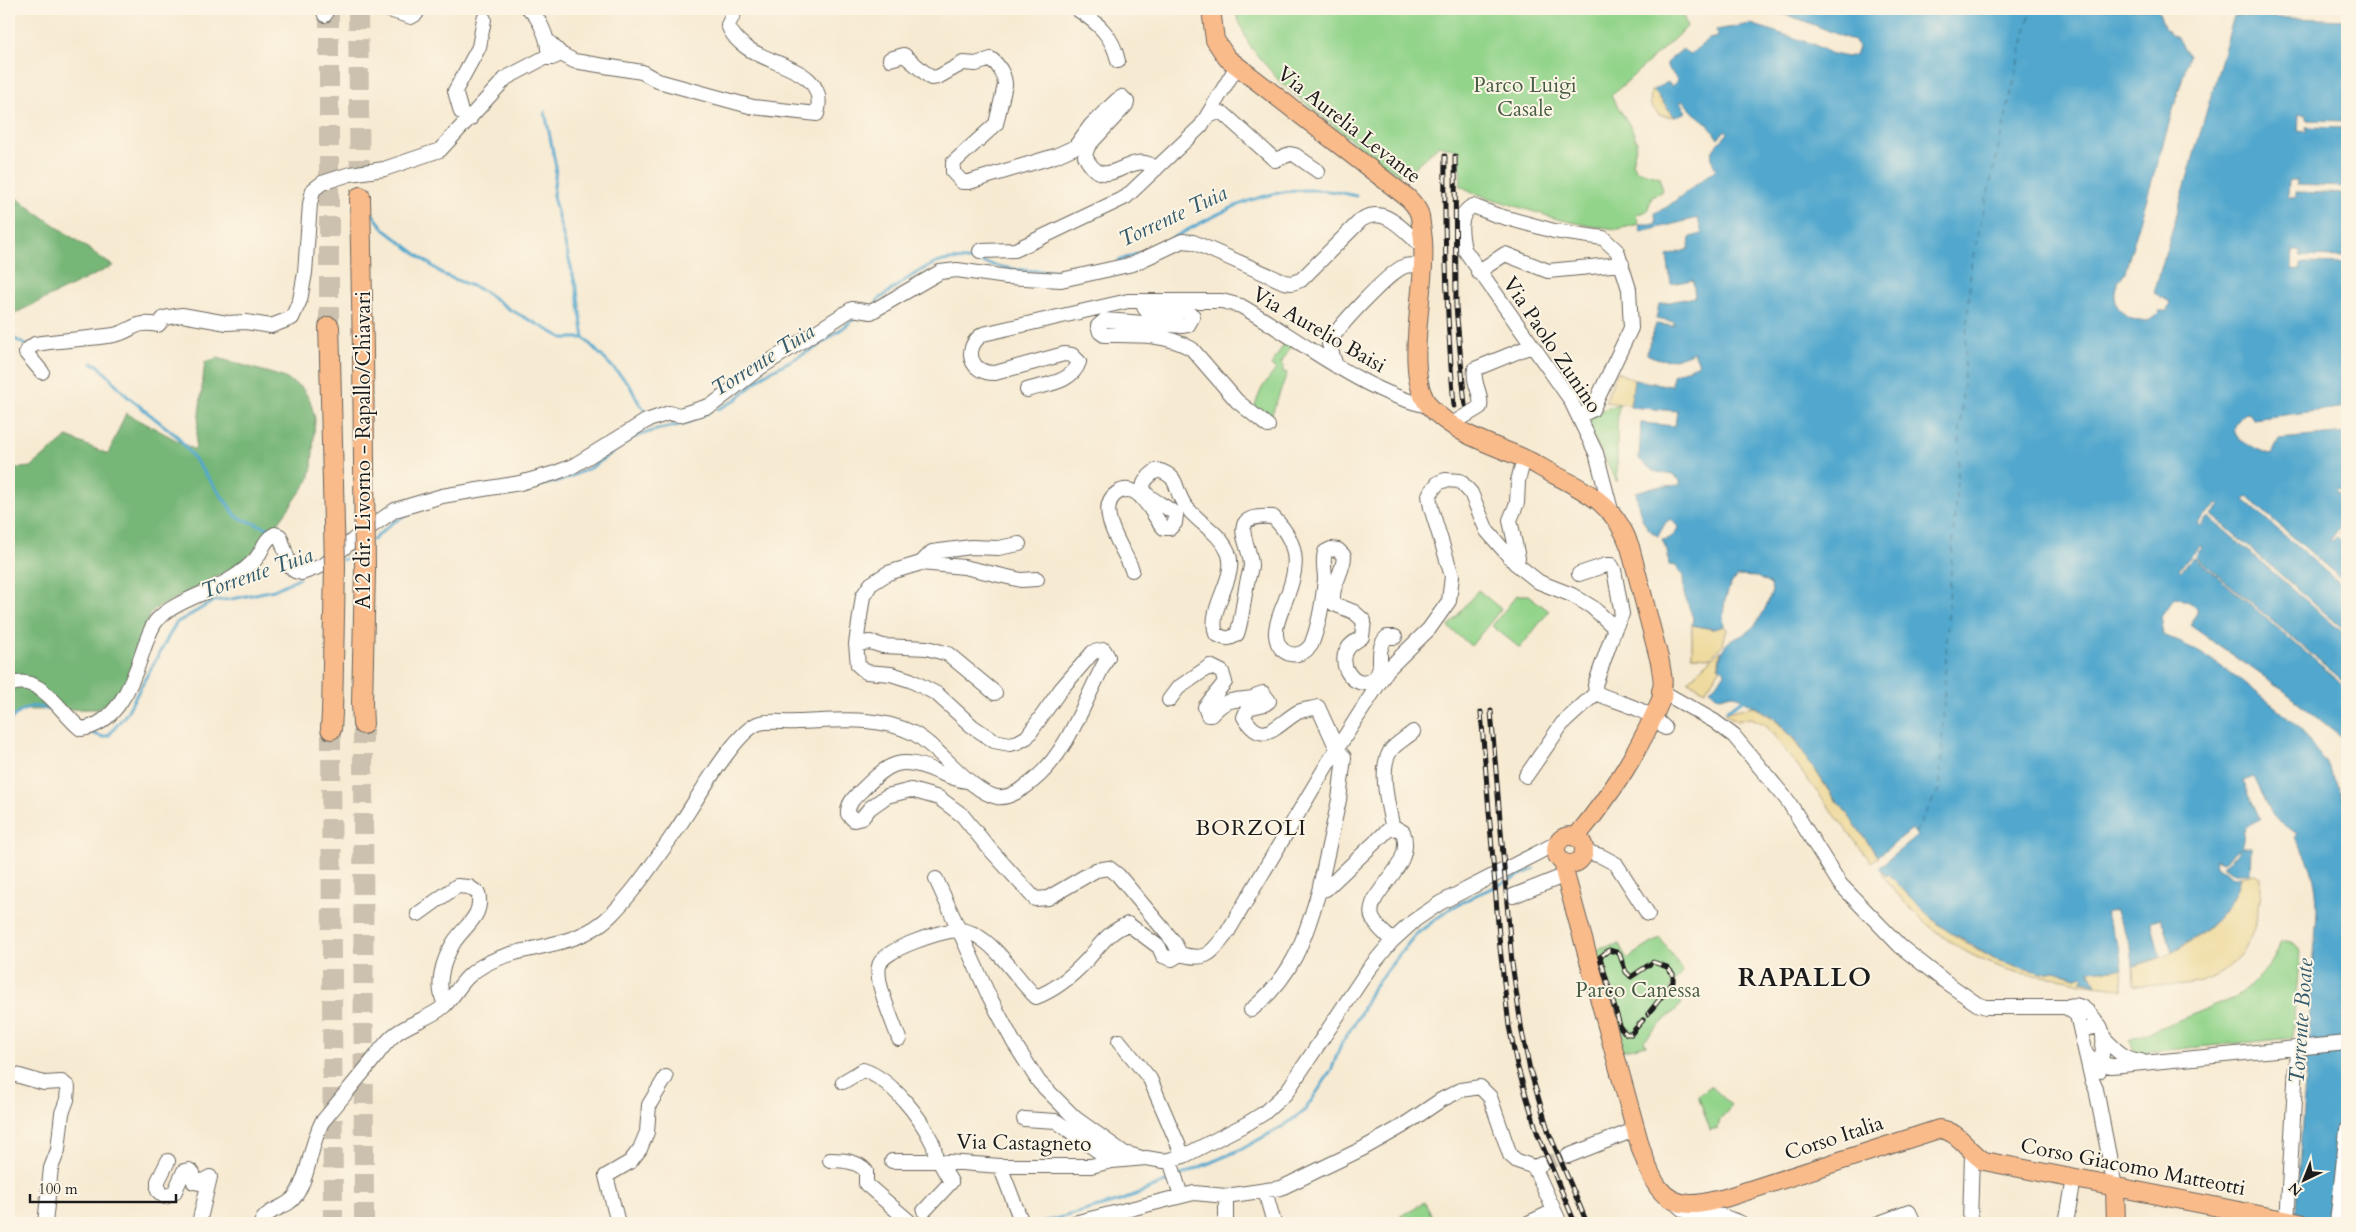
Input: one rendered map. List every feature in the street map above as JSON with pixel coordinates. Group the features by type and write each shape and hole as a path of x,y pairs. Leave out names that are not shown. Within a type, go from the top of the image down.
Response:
{"highway":[{"name":"A12 dir. Livorno - Rapallo/Chiavari","path":"360,197 365,571 363,724"},
{"path":"329,327 335,567 332,721"}],"main road":[{"name":"Via Aurelia Levante","path":"1211,9 1212,31 1217,47 1237,66 1408,198 1419,214 1425,249 1415,362 1424,396 1429,406"},
{"path":"1429,406 1452,424 1482,442 1524,458 1591,494 1612,514 1625,533 1667,690 1659,722 1628,768 1572,862 1634,1130 1653,1181 1659,1190 1674,1200 1703,1208"},
{"path":"1557,843 1556,852 1572,862"},
{"name":"Corso Italia","path":"1703,1208 1936,1129 1951,1131 1972,1154"},
{"name":"Corso Giacomo Matteotti","path":"1972,1154 1984,1161 2292,1222"},
{"path":"2115,1187 2116,1223"}],"street":[{"path":"386,9 411,17 416,14 418,9"},
{"path":"530,9 534,12 548,42 561,54 574,60 642,72 658,81 753,107 817,114 820,106 813,83 804,74 753,53 730,31 728,25 736,9"},
{"path":"1078,9 1109,36 1116,48 1118,61"},
{"path":"470,120 461,112 456,91 479,47 484,19"},
{"path":"544,58 548,50 548,42"},
{"path":"42,372 26,353 35,344 115,334 138,323 145,322 158,325 164,318 171,316 182,315 227,323 246,322 270,326 292,318 300,300 305,274 310,204 313,190 329,180 350,174 384,169 440,150 470,120 506,78 544,58 552,58 561,54"},
{"path":"890,59 904,55 931,78 938,77 963,63 976,64 992,59 1000,70 1005,79 1005,85 996,124 953,163 953,172 962,182 979,180 1055,156 1075,147 1091,125 1122,97 1127,102 1126,105 1088,146 1085,156 1096,171 1101,174 1137,163 1147,162 1156,169"},
{"path":"980,251 1015,250 1126,197 1210,116 1237,66"},
{"path":"1210,116 1218,112 1224,114 1274,160 1290,154 1295,155 1318,171"},
{"name":"Via Paolo Zunino","path":"1612,514 1596,453 1570,399 1478,272 1464,249 1461,237 1464,213 1473,206 1496,215 1554,231 1603,238 1617,251 1622,264"},
{"path":"9,685 29,683 53,699 72,722 81,729 92,728 104,722 120,703 135,677 156,620 171,609 217,589 238,575 256,559 268,537 275,534 280,536 290,566 295,571 302,572 324,565 359,535 395,510 442,496 520,483 555,473 573,466 646,421 669,413 680,415 712,405 761,367 852,309 871,312 940,272 957,270 1061,280 1133,264 1182,241 1193,242 1284,282 1292,283 1301,280 1361,220 1368,215 1374,214 1382,215 1394,221 1425,249"},
{"path":"1478,272 1505,254 1548,271 1622,264 1629,289 1631,328 1592,410 1578,416"},
{"path":"1336,366 1329,344 1357,309 1396,271 1413,265 1424,267"},
{"path":"1147,301 1144,307 1148,312 1155,314 1186,311 1193,316 1192,319 1188,325 1183,326 1105,320 1098,326 1100,332 1104,335 1162,337 1184,344 1192,349 1237,401 1268,426"},
{"name":"Via Aurelio Baisi","path":"1027,390 1068,378 1079,362 1072,355 1064,354 995,373 985,373 978,369 971,354 971,346 978,337 983,334 1108,304 1147,301 1222,301 1241,306 1336,366 1398,397 1429,406"},
{"path":"1452,424 1480,407 1481,402 1473,379 1475,368 1531,346"},
{"path":"1516,563 1518,558 1510,520 1517,503 1518,481 1524,458"},
{"path":"1132,570 1110,525 1108,515 1110,501 1121,490 1126,489 1136,493 1156,520 1164,528 1170,528 1175,523 1176,515 1169,508 1147,497 1144,489 1145,482 1157,470 1169,473 1175,481 1184,504 1221,539 1229,554 1230,566 1214,615 1216,634 1225,639 1232,638 1237,634 1251,566 1242,533 1246,523 1260,516 1273,517 1286,529 1293,551 1294,580 1275,633 1277,644 1282,651 1291,655 1299,655 1311,645 1323,594 1325,577 1322,559 1325,552 1330,549 1338,550 1344,556 1341,572 1333,593 1334,604 1354,612 1364,622 1362,637 1350,646 1346,652 1345,670 1350,676 1360,682 1368,683 1375,678 1379,671 1379,654 1382,641 1386,637 1404,642"},
{"path":"900,1039 878,978 879,964 884,955 895,950 958,929 974,934 994,948 1036,997 1046,993 1068,977 1114,929 1128,924 1159,947 1163,956 1172,959 1180,954 1195,958 1208,955 1227,933 1337,749 1404,642 1445,609 1449,601 1452,576 1430,502 1432,489 1438,483 1460,481 1467,487 1487,531 1516,563 1539,582 1572,595 1592,607 1615,628"},
{"path":"921,563 932,552 971,547 998,548 1019,544"},
{"path":"261,1223 269,1211 295,1197 306,1171 316,1133 322,1122 394,1035 445,1004 468,976 482,966 506,954 575,939 590,932 611,915 672,836 719,764 744,734 759,723 840,720 876,722 912,732 930,744 968,781 995,797 1005,797 1036,778 1069,736 1093,683 1108,657 1104,650 1093,652 1061,689 1027,736 1018,742 1010,744 994,741 972,726 937,694 910,680 891,674 866,672 858,665 856,644 863,596 871,584 888,573 921,563 964,567 1022,580 1038,579"},
{"path":"1579,574 1606,564 1611,565 1614,570 1622,614 1615,628 1595,685 1596,693"},
{"path":"1524,583 1539,582"},
{"path":"856,644 870,642 883,646 927,648 948,654 996,693"},
{"path":"1169,700 1178,688 1210,666 1222,672 1225,682 1205,707 1208,715 1211,715 1220,704 1226,701 1254,698 1257,695 1263,694 1269,701 1266,704 1248,708 1244,717 1250,727 1262,733 1275,730 1300,711 1318,707 1337,749 1344,757 1335,819 1319,891 1306,936 1287,974 1268,997 1251,1010"},
{"path":"1667,690 1734,736 1788,801 1840,884 1913,958 1958,992 1977,1004 1986,1007 2066,1007 2078,1005 2092,1015 2102,1032 2125,1057 2152,1062"},
{"path":"1596,693 1640,709 1659,722"},
{"path":"1526,776 1562,724 1596,693"},
{"path":"1393,829 1385,790 1387,762 1391,750 1413,732"},
{"path":"968,781 905,762 889,766 872,780 849,804 848,814 854,820 860,819 887,796 911,790 939,798 962,815 988,847 1036,899 1048,898 1096,870 1109,868 1118,874 1174,942 1180,954"},
{"path":"1319,891 1326,889 1381,836 1393,829 1403,832 1406,842 1405,853 1374,902 1372,915 1374,921 1392,940"},
{"path":"1175,1160 1248,1124 1264,1113 1286,1093 1327,1034 1350,995 1392,940 1415,920 1440,904 1557,843"},
{"path":"1513,896 1556,877 1572,862 1601,856 1616,864 1648,914"},
{"path":"936,879 958,929 1010,1035 1039,1082 1075,1118 1124,1153 1146,1158"},
{"path":"418,914 457,886 468,887 478,893 480,902 478,910 470,924 454,942 443,966 439,986 445,1004"},
{"path":"2066,1007 2077,1015 2092,1080 2096,1089 2115,1187"},
{"path":"2081,1030 2102,1032"},
{"path":"2096,1089 2102,1032"},
{"path":"1119,1041 1150,1079 1175,1160 1180,1191"},
{"path":"2087,1055 2100,1064 2112,1066 2347,1043"},
{"path":"2292,1222 2302,1047"},
{"path":"843,1082 863,1070 872,1073 903,1098 933,1143 937,1161 951,1182 924,1210"},
{"path":"9,1073 44,1083 62,1082 68,1087 67,1100 62,1113 58,1150 51,1168 45,1223"},
{"path":"618,1223 606,1176 630,1162 640,1149 647,1132 649,1105 666,1077"},
{"path":"1074,1223 1112,1219 1180,1191 1226,1196 1265,1192 1281,1188 1401,1127 1441,1100 1470,1088 1480,1087 1490,1097 1510,1155 1517,1160 1538,1165 1557,1217 1528,1223"},
{"path":"1024,1119 1056,1121 1112,1161"},
{"path":"1568,1156 1634,1130"},
{"path":"2336,1223 2347,1130"},
{"path":"1970,1223 1972,1154"},
{"name":"Via Castagneto","path":"892,1161 937,1161 1000,1166 1091,1166 1112,1161 1146,1158 1175,1160"},
{"path":"830,1160 842,1160 862,1166 866,1171 866,1184 911,1223"},
{"path":"168,1161 158,1181 158,1191 165,1198 174,1193 184,1171 189,1170 193,1173 194,1182 210,1177 204,1193 199,1223"},
{"path":"1000,1166 1021,1223"},
{"path":"2066,1223 2074,1179"},
{"path":"1265,1192 1274,1223"},
{"path":"1226,1196 1226,1223"},
{"path":"1703,1208 1719,1216 1742,1223"},
{"path":"1703,1208 1719,1216"},
{"path":"1703,1208 1742,1223"},
{"path":"1880,1223 1911,1218"}],"green space":[{"name":"Parco Luigi Casale","path":"1234,9 1681,9 1687,27 1611,96 1632,129 1637,142 1632,163 1636,170 1660,177 1662,191 1652,197 1647,211 1636,215 1639,224 1618,229 1590,226 1557,219 1474,193 1461,186 1459,151 1439,145 1412,169 1399,174 1366,152 1281,83 1249,45"},
{"path":"9,193 113,266 9,316"},
{"path":"1288,337 1294,340 1281,364 1284,367 1282,371 1287,373 1272,414 1263,413 1254,407 1262,388 1276,369 1271,366"},
{"path":"218,358 283,377 302,388 310,400 315,419 312,467 309,480 268,537 245,559 223,574 155,609 150,614 129,677 111,700 98,709 20,710 9,724 9,469 31,467 67,437 108,454 126,413 195,450 205,362"},
{"path":"1619,404 1617,482 1586,422 1587,418 1595,412"},
{"path":"1478,590 1501,609 1471,646 1448,627"},
{"path":"1517,595 1528,595 1549,611 1520,648 1492,626"},
{"name":"Parco Canessa","path":"1660,938 1683,971 1670,988 1682,1004 1644,1040 1646,1045 1621,1051 1595,950 1619,944 1627,959"},
{"path":"2284,941 2294,944 2300,952 2292,1038 2136,1053 2129,1040 2234,998 2241,993 2269,966 2278,950 2280,942"},
{"path":"1711,1086 1732,1106 1720,1119 1718,1128 1710,1130 1698,1095"},
{"path":"1424,1202 1436,1222 1389,1223"}],"sand":[{"path":"1653,90 1675,117 1659,115 1650,104 1651,91"},
{"path":"1617,372 1634,380 1631,405 1605,402"},
{"path":"1692,625 1713,629 1724,626 1727,629 1723,644 1711,657 1692,656"},
{"path":"1721,650 1718,666 1721,668 1705,691 1688,681"},
{"path":"1752,706 1778,723 1789,734 1834,799 1845,810 1879,857 1871,862 1765,724 1750,718 1737,721 1724,713"},
{"path":"1883,872 1889,873 1940,926 1994,959 2042,973 2055,971 2075,977 2082,975 2084,978 2082,980 2095,985 2089,971 2122,968 2123,990 2021,973 1980,959 1962,949 1927,924 1897,893 1883,876"},
{"path":"2255,874 2261,877 2261,894 2255,927 2240,955 2230,966 2216,976 2192,984 2176,986 2134,985 2133,966 2167,955 2200,935 2226,908 2235,892 2240,876"}],"water":[{"path":"1765,9 2158,9 2164,27 2171,35 2178,38 2189,56 2125,272 2115,290 2119,308 2124,314 2138,321 2146,321 2153,318 2159,313 2158,311 2167,311 2170,302 2154,293 2234,16 2347,20 2347,121 2307,120 2307,115 2299,114 2298,131 2306,132 2306,127 2347,128 2347,187 2297,185 2297,180 2289,180 2288,197 2296,198 2296,192 2347,194 2347,257 2301,256 2301,250 2293,250 2292,269 2301,270 2301,263 2347,264 2347,407 2253,419 2250,414 2246,413 2238,421 2235,428 2236,434 2240,439 2269,454 2272,453 2279,439 2347,433 2347,497 2338,489 2336,492 2347,501 2347,540 2340,534 2344,528 2341,526 2330,540 2332,541 2337,537 2347,545 2347,584 2247,497 2244,500 2347,590 2347,632 2212,515 2220,505 2218,503 2198,524 2201,526 2209,517 2347,636 2347,684 2197,557 2196,555 2202,548 2200,546 2179,569 2181,571 2194,557 2196,558 2347,688 2347,741 2279,687 2191,626 2198,610 2191,603 2177,597 2174,598 2161,617 2164,635 2196,650 2234,675 2278,709 2303,732 2323,761 2326,761 2347,807 2347,1029 2331,1223 2295,1223 2317,912 2316,892 2309,863 2294,837 2297,834 2273,816 2254,777 2243,781 2260,819 2244,830 2241,847 2251,847 2250,873 2231,873 2222,866 2237,854 2240,848 2223,862 2215,859 2216,866 2233,878 2240,876 2237,889 2224,911 2205,930 2172,952 2161,918 2151,921 2160,957 2133,966 2131,946 2115,910 2105,913 2119,948 2122,968 2089,971 2096,985 2081,980 2084,978 2082,975 2076,977 2055,971 2042,973 1994,959 1943,927 1922,909 1889,874 1886,876 1879,867 1917,836 1912,829 1878,856 1808,762 1799,744 1773,717 1733,694 1719,697 1710,690 1725,674 1724,670 1719,667 1723,649 1730,641 1741,636 1754,626 1765,610 1772,591 1771,585 1757,577 1737,576 1730,586 1726,599 1723,613 1724,626 1713,629 1692,625 1693,618 1684,594 1683,576 1676,566 1669,565 1667,550 1662,540 1672,536 1678,527 1671,519 1666,522 1658,536 1644,523 1636,492 1653,487 1680,485 1680,480 1672,475 1653,471 1639,459 1641,423 1675,426 1677,411 1630,407 1634,380 1672,386 1673,375 1699,364 1694,352 1665,360 1647,354 1647,351 1656,324 1674,326 1674,322 1656,319 1659,304 1695,297 1693,280 1671,284 1667,256 1689,249 1690,237 1702,234 1698,218 1641,232 1639,224 1656,224 1655,213 1667,207 1716,169 1712,158 1713,150 1728,133 1725,130 1718,139 1707,123 1683,101 1680,102 1686,112 1675,117 1653,90 1668,82 1671,86 1678,81 1667,66 1667,62 1683,49 1689,55 1709,39 1717,37 1716,30 1751,24 1813,44 1830,53 1847,57 1855,55 1858,48 1856,42 1802,20"}],"waterway":[{"path":"545,112 556,167 553,196 577,291 584,338 629,384 639,403 650,416"},
{"name":"Torrente Tuia","path":"1171,239 1237,205 1281,192 1329,191 1356,196"},
{"path":"371,212 385,230 444,275 482,290 509,309 563,338 584,338"},
{"name":"Torrente Tuia","path":"1118,261 1145,251"},
{"name":"Torrente Tuia","path":"877,301 921,270 949,260 976,261 1021,270 1078,270"},
{"name":"Torrente Tuia","path":"718,409 734,401 765,374 817,347 856,318"},
{"path":"9,336 26,345"},
{"path":"92,363 98,365 127,396 178,437 237,517 273,530"},
{"name":"Torrente Tuia","path":"683,425 710,412"},
{"name":"Torrente Tuia","path":"518,490 561,481 592,467 634,437 679,425"},
{"name":"Torrente Tuia","path":"373,540 392,523 419,509"},
{"name":"Torrente Tuia","path":"342,560 357,554"},
{"name":"Torrente Tuia","path":"90,732 103,737 109,735 126,714 176,623 214,601 274,590 299,578"},
{"path":"1727,710 1745,699"},
{"name":"Torrente Tuia","path":"9,720 22,710 32,707 41,707 57,712"},
{"path":"1179,1176 1242,1149 1285,1125 1305,1110 1331,1071 1341,1044 1359,1016 1372,989 1415,935 1448,910 1534,869"},
{"path":"1041,1223 1120,1201 1173,1179"}],"ferry route":[{"path":"1915,833 1940,787 1948,616 1971,265 2031,9"}],"tunnel":[{"path":"329,9 329,327"},
{"path":"358,9 360,197"},
{"path":"363,724 364,1223"},
{"path":"331,729 333,1223"},
{"path":"1542,1164 1568,1156"}],"railway":[{"path":"1445,156 1446,281 1454,406"},
{"path":"1455,156 1456,307 1465,405"},
{"path":"1491,711 1512,963 1522,1032 1530,1070 1549,1133 1587,1223"},
{"path":"1481,712 1500,948 1509,1026 1517,1065 1538,1135 1575,1223"},
{"path":"1643,1020 1631,1034 1627,1034 1621,1029 1600,957 1609,950 1619,953 1626,972 1631,977 1653,962 1667,967 1673,974 1673,982 1648,1014"}],"district":[{"name":"BORZOLI","path":"1251,828"},
{"name":"RAPALLO","path":"1805,977"}],"water label":[{"name":"Torrente Boate","path":"2301,1021"}]}
